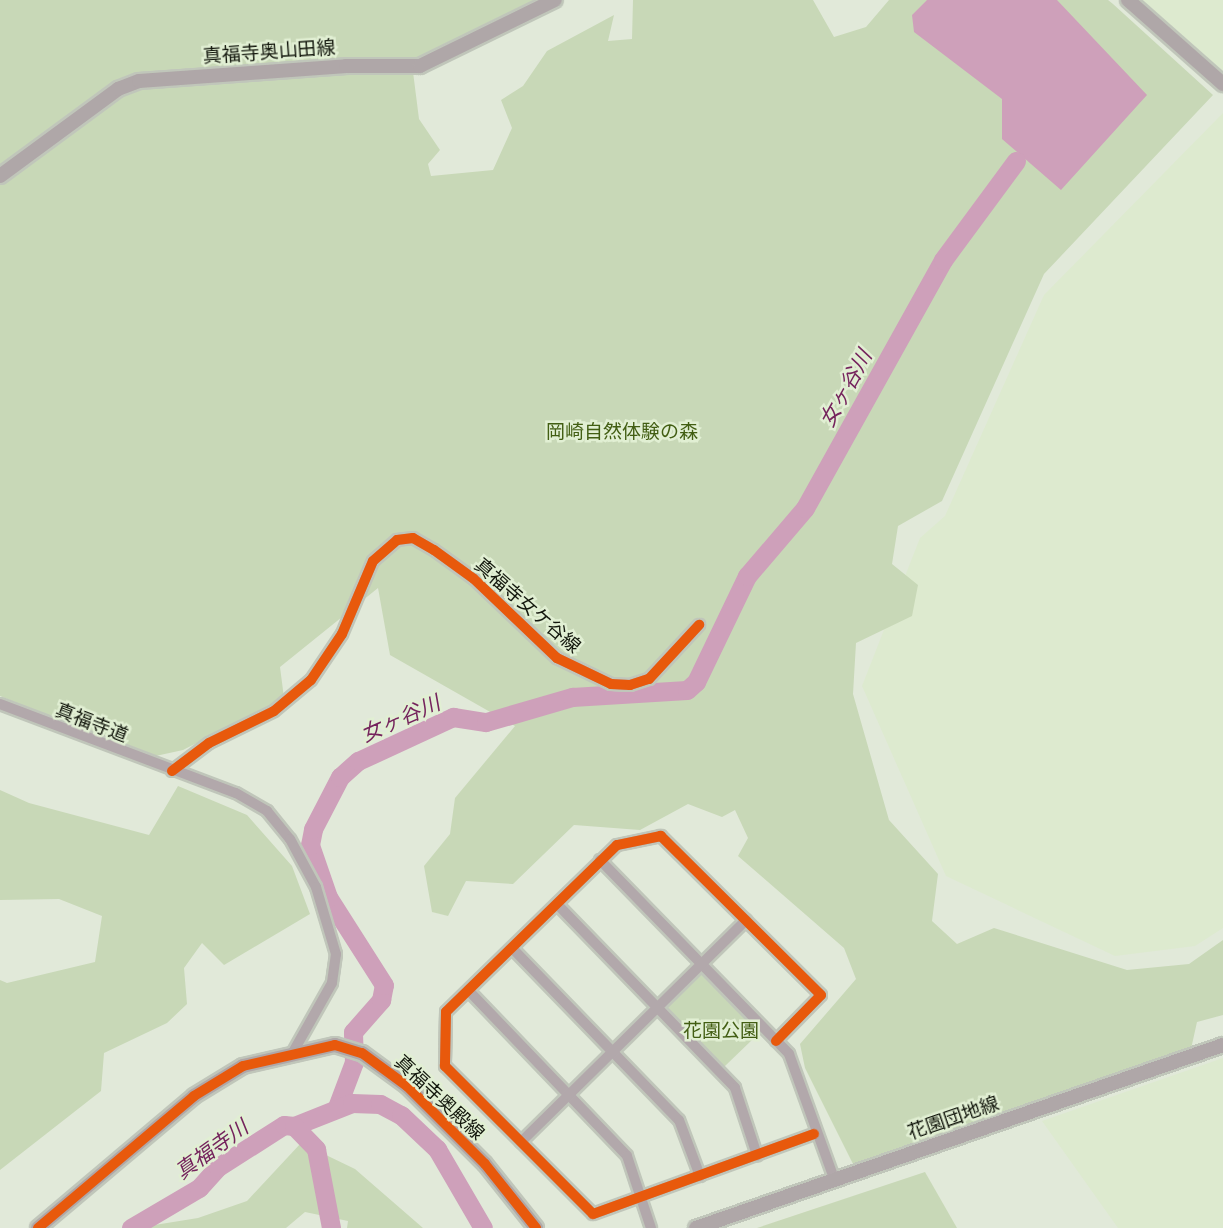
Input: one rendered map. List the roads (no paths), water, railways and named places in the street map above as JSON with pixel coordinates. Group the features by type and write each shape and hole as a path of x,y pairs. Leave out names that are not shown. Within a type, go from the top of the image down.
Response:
{"street":[{"name":"真福寺奥山田線","path":"0,176 118,89 139,81 346,66 420,66 555,0"},
{"path":"1128,0 1223,84"},
{"name":"真福寺女ケ谷線","path":"172,771 209,743 274,710 311,680 342,634 373,561 397,540 413,538 434,550 474,579 557,658 611,684 630,685 649,679 699,625"},
{"name":"真福寺道","path":"0,704 236,793 267,811 308,868 336,954 332,983 292,1054"},
{"path":"776,1041 821,995 661,836 617,845 446,1012 445,1066 593,1214 814,1134"},
{"path":"600,860 789,1054 814,1134 834,1178"},
{"path":"557,904 735,1088 757,1155"},
{"path":"521,1142 746,920"},
{"path":"513,949 679,1120 700,1176"},
{"path":"469,991 627,1156 650,1228"},
{"name":"真福寺奥殿線","path":"37,1228 194,1096 243,1066 335,1045 372,1059 442,1119 499,1180 536,1228"},
{"name":"花園団地線","path":"696,1228 1223,1045"}],"waterway":[{"name":"女ヶ谷川","path":"337,1107 354,1062 353,1032 381,1000 384,985 328,897 310,845 313,829 340,777 358,761 453,717 486,722 572,697 687,690 696,682 747,576 805,508 943,260 1016,161"},
{"path":"294,1126 352,1103 380,1104 401,1115 437,1149 483,1228"},
{"name":"真福寺川","path":"131,1228 199,1188 218,1167 284,1125 294,1126 316,1149 331,1228"}],"park label":[{"name":"岡崎自然体験の森","path":"622,431"},
{"name":"花園公園","path":"721,1030"}]}
